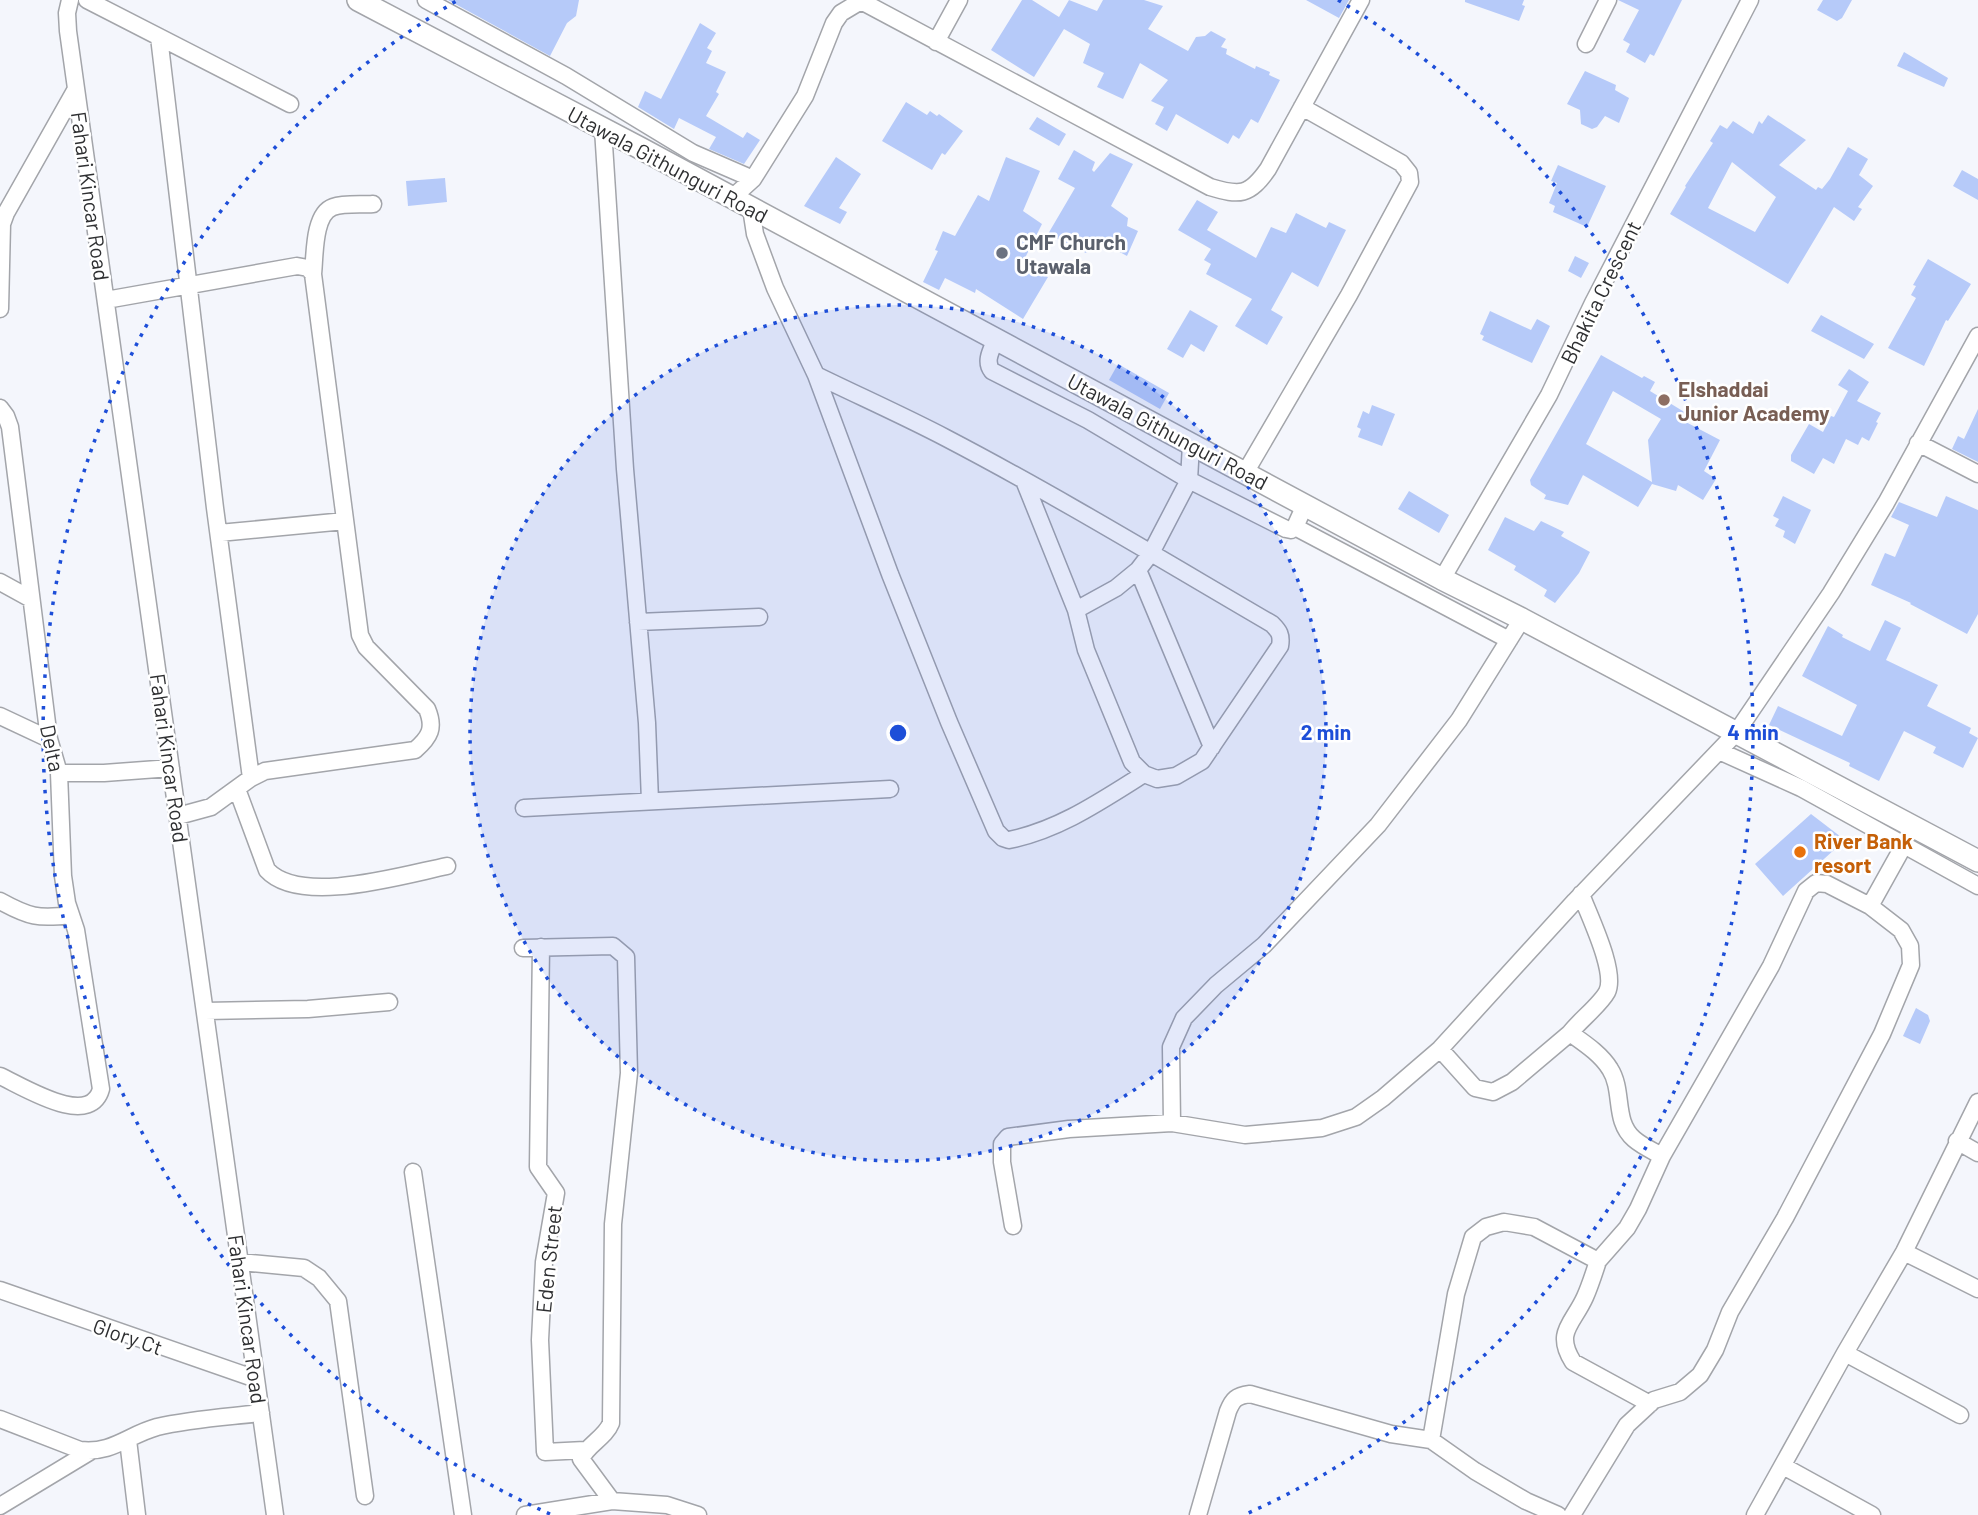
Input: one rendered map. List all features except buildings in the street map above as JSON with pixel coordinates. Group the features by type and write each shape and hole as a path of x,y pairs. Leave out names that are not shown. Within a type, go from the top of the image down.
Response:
{"street":[{"name":"Fahari Kincar Road","path":"70,0 67,13 68,32 275,1515"},
{"path":"87,0 290,104"},
{"path":"426,0 566,76 687,162 753,179"},
{"path":"936,42 959,0"},
{"path":"732,198 753,179 805,96 834,23 841,13 861,1 1210,187 1233,194 1257,184 1361,0"},
{"path":"1586,44 1608,0"},
{"name":"Bhakita Crescent","path":"1442,579 1549,395 1599,291 1750,0"},
{"name":"Utawala Githunguri Road","path":"370,3 603,129 687,162 732,198 1442,579 1978,861"},
{"path":"159,37 251,778"},
{"path":"553,102 566,76"},
{"path":"0,309 2,223 76,89"},
{"path":"1245,472 1349,295 1410,182 1409,173 1401,163 1302,107"},
{"path":"603,129 647,723 650,801"},
{"path":"178,816 211,807 265,771 415,750 430,733 433,723 428,709 366,647 360,635 313,274 317,230 324,214 332,207 373,204"},
{"path":"751,208 755,234 775,288 816,375 895,586 996,831 1009,840 1046,830 1082,813 1144,774"},
{"path":"106,300 297,265 307,268 313,274"},
{"path":"1013,1226 1002,1162 1002,1144 1008,1137 1069,1129 1172,1123 1244,1135 1322,1128 1356,1117 1383,1098 1440,1049 1581,894 1736,733 1831,593 1886,503 1978,336"},
{"path":"996,339 988,361 992,371 1088,420 1189,480 1286,529 1295,527 1306,505"},
{"path":"816,375 946,438 1025,482 1151,553 1272,624 1282,637 1280,646 1202,761 1176,776 1157,779 1144,774 1132,762 1086,650 1076,610 1025,482"},
{"path":"1088,420 1101,395"},
{"name":"Delta","path":"0,408 10,427 49,739 59,773 63,876 76,930 101,1089 99,1098 93,1104 83,1107 63,1105 0,1076"},
{"path":"1918,443 1978,474"},
{"path":"1076,610 1116,588 1138,570 1151,553 1189,480 1191,444"},
{"path":"219,533 345,521"},
{"path":"1295,527 1509,640"},
{"path":"1138,570 1212,747"},
{"path":"0,582 31,598"},
{"path":"638,622 759,617"},
{"path":"1172,1123 1171,1047 1184,1018 1216,985 1264,945 1378,825 1459,720 1522,619"},
{"path":"0,716 49,739"},
{"path":"1719,751 1801,788 1978,886"},
{"path":"59,773 171,768"},
{"path":"237,789 267,870 275,879 284,883 328,888 447,866"},
{"path":"524,808 890,789"},
{"path":"1870,906 1904,845"},
{"path":"1572,1515 1627,1425 1650,1404 1654,1400 1680,1392 1700,1375 1715,1350 1730,1312 1785,1218 1882,1034 1911,965 1910,946 1901,930 1870,906 1827,884 1816,883 1806,891 1771,966 1662,1156 1638,1209 1627,1228 1598,1261 1585,1297 1565,1331 1565,1350 1573,1362 1650,1404"},
{"path":"1440,1049 1475,1088 1493,1092 1512,1082 1570,1032 1606,994 1610,982 1607,965 1581,894"},
{"path":"0,901 44,919 71,915"},
{"path":"523,948 613,946 626,957 629,1073 613,1224 611,1423 609,1430 585,1450 581,1459 612,1501"},
{"name":"Eden Street","path":"541,947 538,1167 555,1193 544,1262 540,1340 545,1452 585,1450"},
{"path":"205,1011 308,1009 389,1002"},
{"path":"1570,1032 1596,1053 1610,1069 1618,1090 1622,1124 1633,1139 1662,1156"},
{"path":"1755,1515 1904,1252 1978,1102"},
{"path":"1957,1141 1978,1153"},
{"path":"413,1172 463,1515"},
{"path":"1431,1440 1456,1294 1473,1237 1486,1227 1504,1222 1534,1227 1598,1261"},
{"path":"1904,1252 1978,1289"},
{"path":"240,1262 304,1268 319,1278 338,1301 365,1496"},
{"name":"Glory Ct","path":"0,1290 256,1379"},
{"path":"1845,1353 1960,1415"},
{"path":"1198,1515 1233,1399 1238,1395 1250,1394 1391,1434 1431,1440 1475,1471 1526,1501 1558,1515"},
{"path":"0,1419 79,1450 91,1451 111,1448 159,1427 261,1413"},
{"path":"128,1440 137,1515"},
{"path":"0,1506 91,1451"},
{"path":"1783,1466 1872,1515"},
{"path":"525,1515 612,1501 667,1505 698,1515"}],"place":[{"name":"CMF Church Utawala","path":"1002,253"},
{"name":"Elshaddai Junior Academy","path":"1664,400"},
{"name":"River Bank resort","path":"1800,852"}]}
